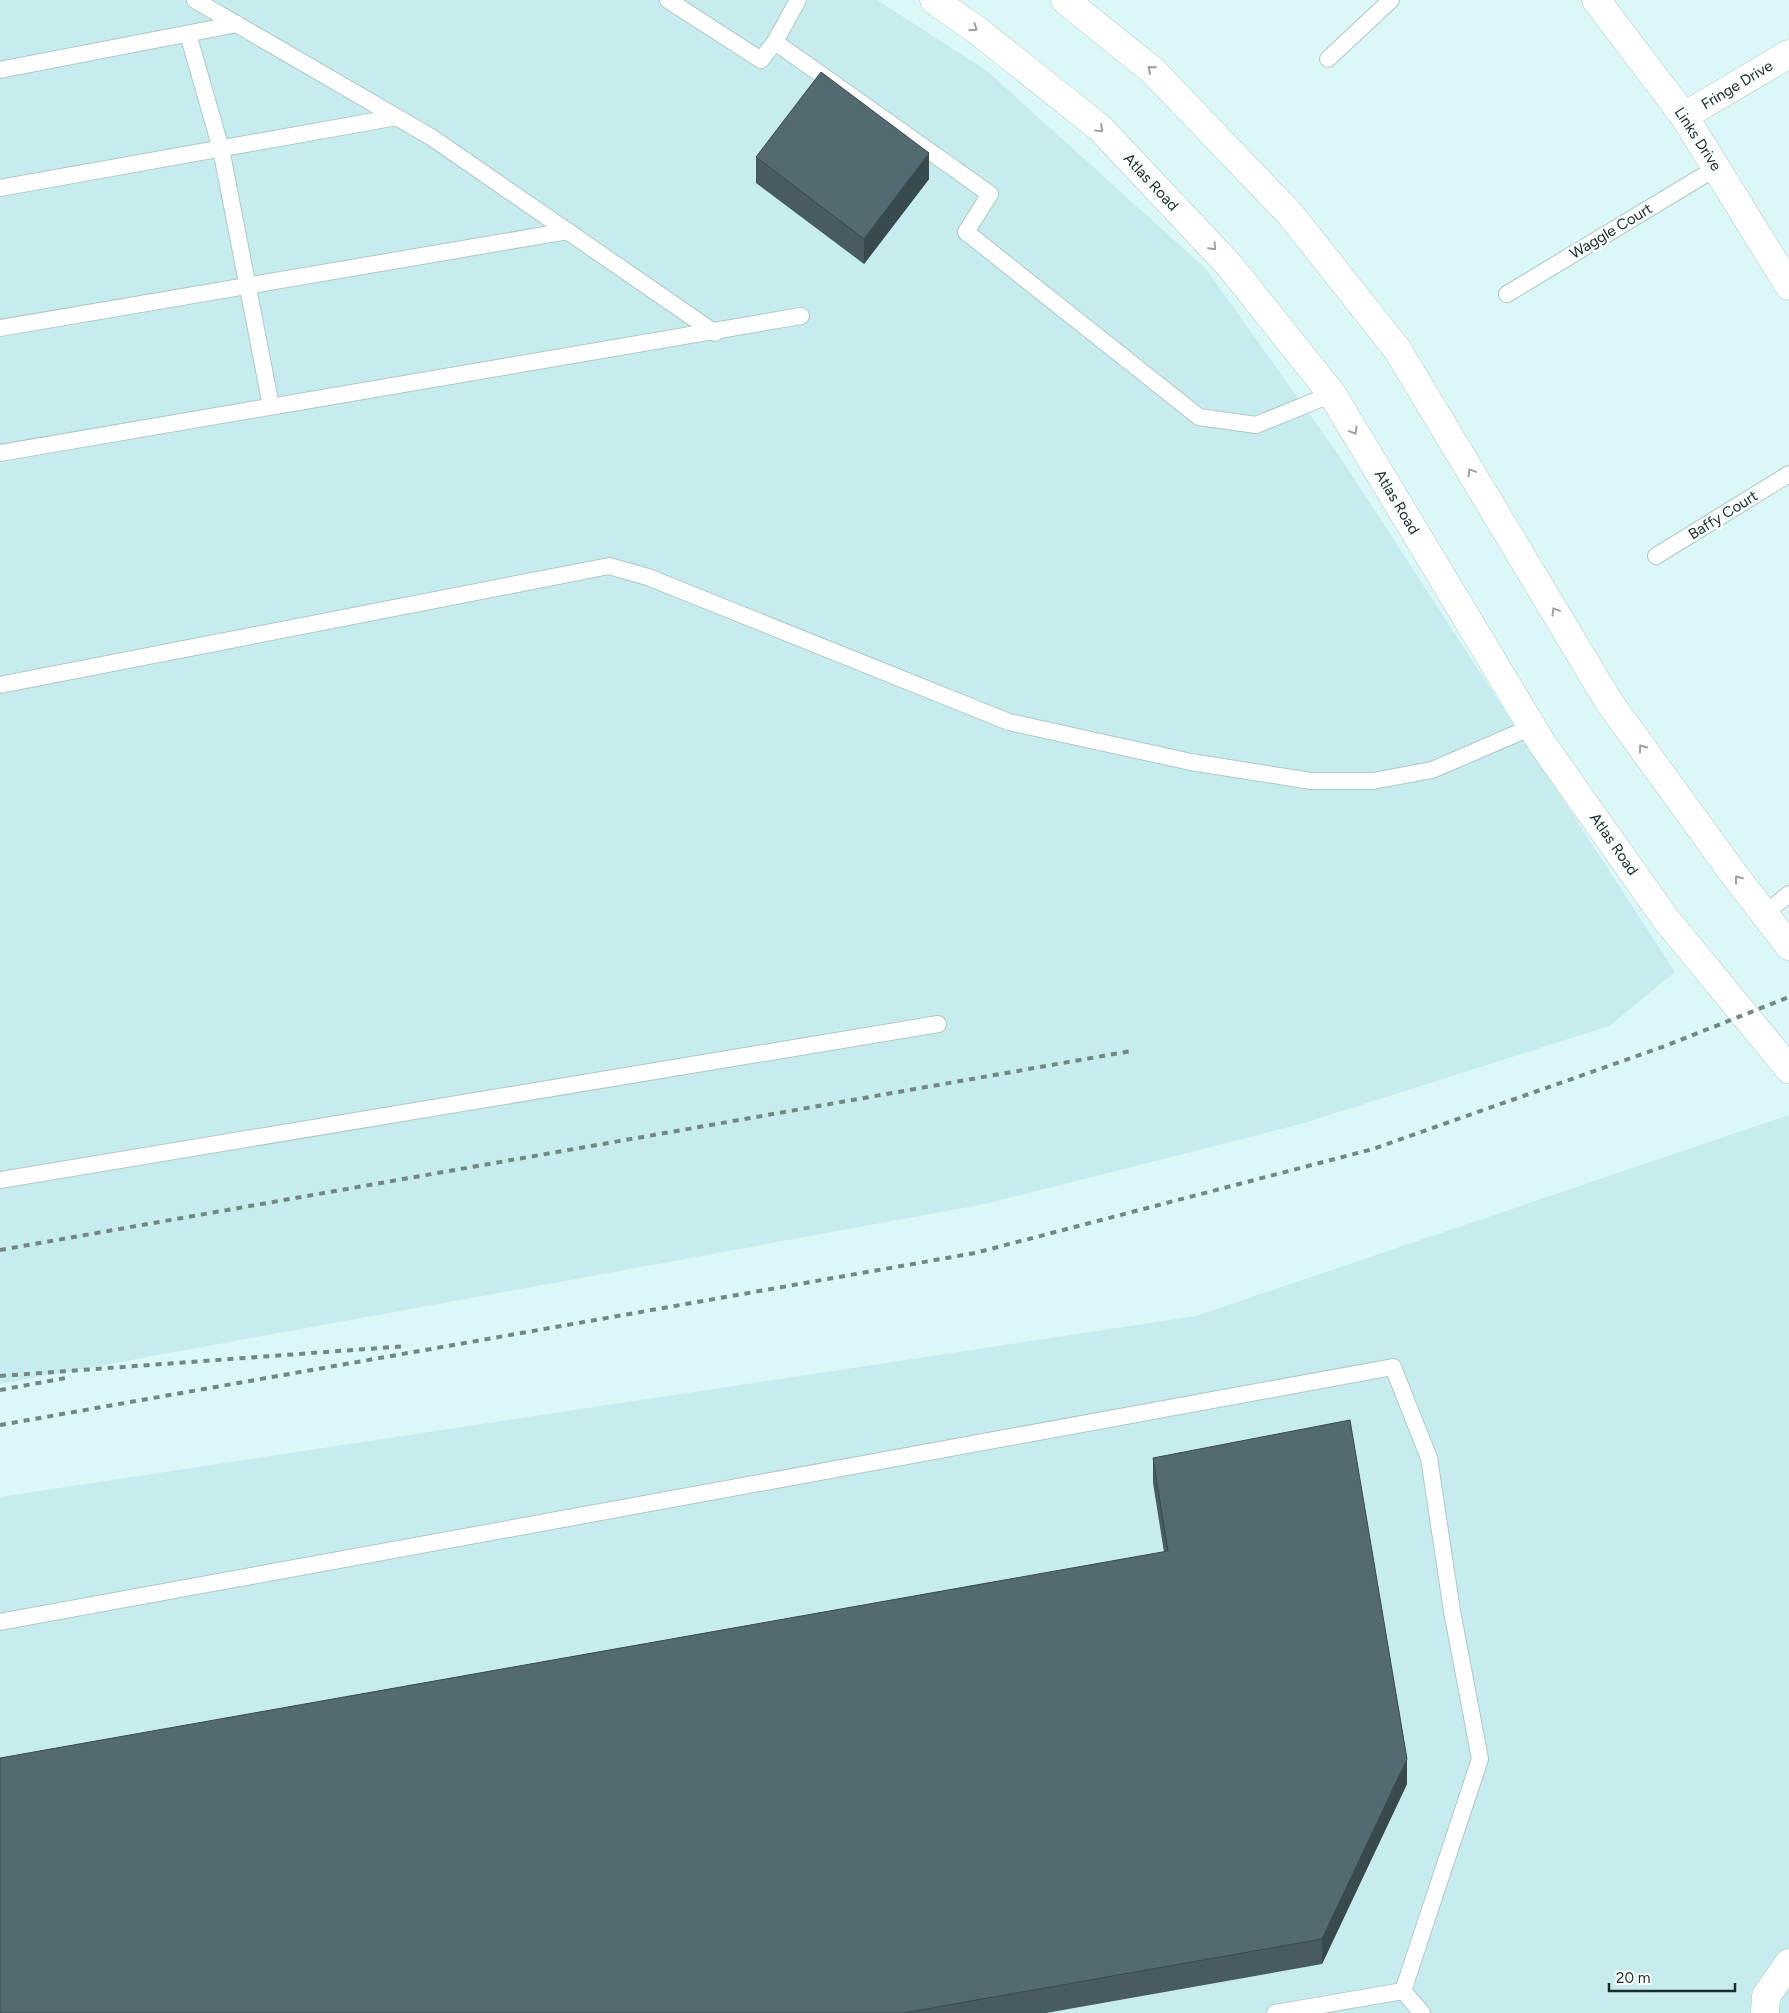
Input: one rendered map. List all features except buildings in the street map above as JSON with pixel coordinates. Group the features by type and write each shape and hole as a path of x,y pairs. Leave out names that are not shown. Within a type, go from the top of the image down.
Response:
{"street":[{"name":"Atlas Road","path":"934,0 978,31 1100,128 1230,266 1332,394 1532,727 1665,918 1789,1069"},
{"path":"1065,0 1153,71 1290,214 1397,349 1609,702 1789,946"},
{"name":"Links Drive","path":"1596,0 1684,116 1788,282"},
{"name":"Fringe Drive","path":"1684,116 1789,54"},
{"path":"1765,2013 1766,1996 1789,1963"}],"lane":[{"path":"195,0 431,137 715,332"},
{"path":"668,0 760,60 774,42 798,0"},
{"path":"1328,59 1391,0"},
{"path":"0,70 237,24"},
{"path":"188,34 221,149 270,406"},
{"path":"774,42 990,194 966,232 1199,417 1256,425 1332,394"},
{"path":"0,188 397,117"},
{"name":"Waggle Court","path":"1507,294 1716,168"},
{"path":"0,328 568,231"},
{"path":"0,452 801,316"},
{"name":"Baffy Court","path":"1656,556 1789,474"},
{"path":"0,685 609,566 648,577 1009,722 1191,762 1311,781 1373,781 1432,770 1532,727"},
{"path":"1764,914 1789,894"},
{"path":"0,1180 938,1024"},
{"path":"0,1622 1393,1366 1429,1458 1452,1611 1480,1759 1403,1991"},
{"path":"1275,2013 1403,1991"},
{"path":"1403,1991 1422,2013"}],"shaded area":[{"path":"0,0 877,0 987,71 1206,269 1340,457 1675,972 1609,1026 1304,1123 985,1204 0,1384"},
{"path":"1789,1115 1789,2013 0,2013 0,1497 1196,1316"}],"railway":[{"path":"0,1425 975,1253 1373,1149 1665,1046 1789,997"},
{"path":"0,1250 1131,1051"},
{"path":"0,1376 407,1346"},
{"path":"0,1390 71,1377"}]}
